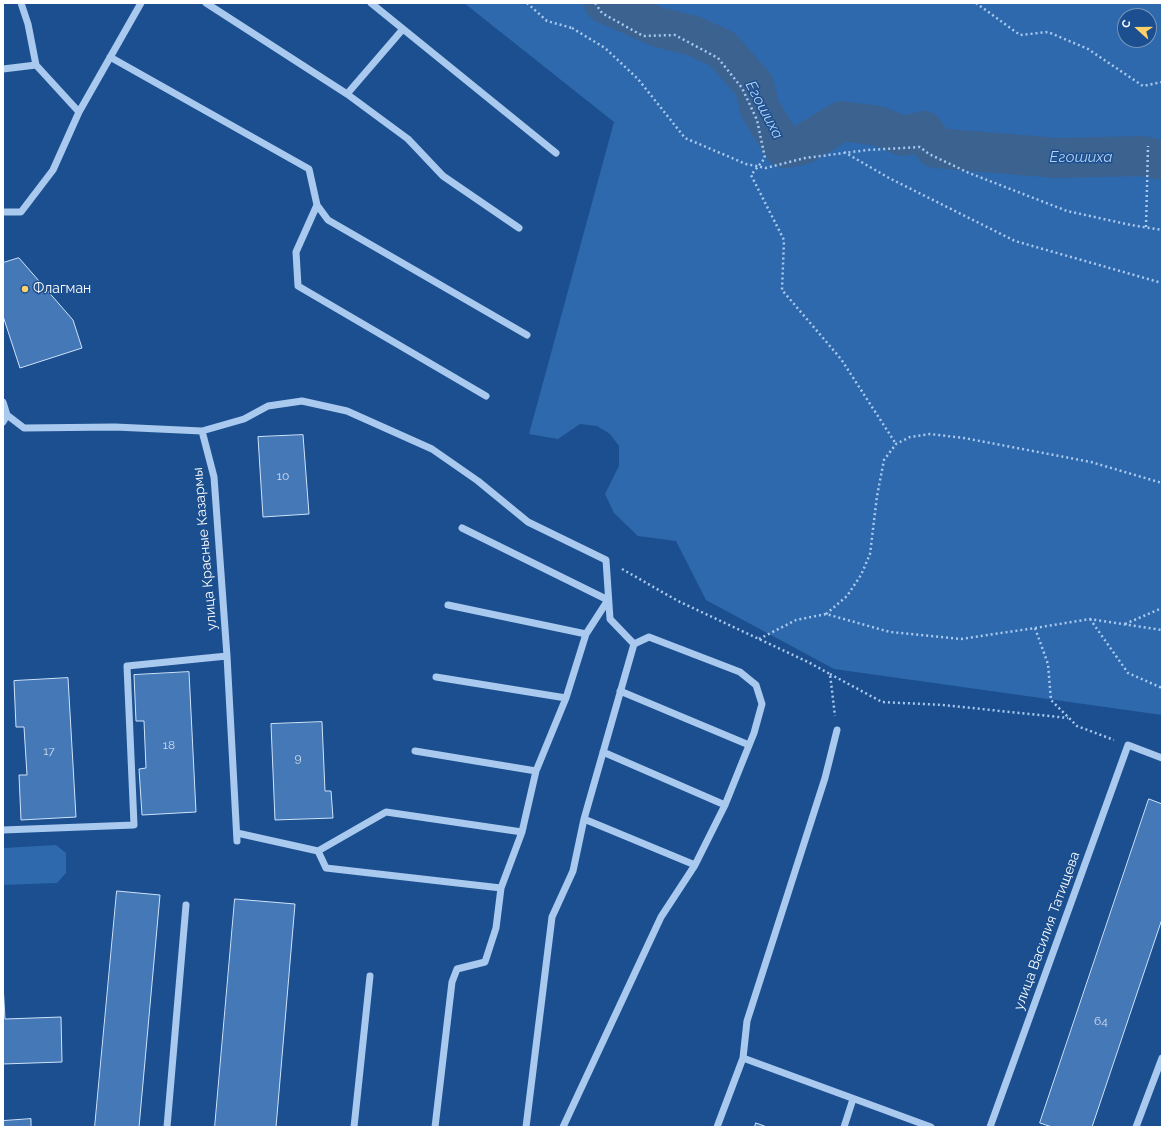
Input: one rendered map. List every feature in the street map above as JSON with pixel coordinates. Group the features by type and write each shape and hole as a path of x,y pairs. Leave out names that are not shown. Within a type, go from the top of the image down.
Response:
{"street":[{"path":"21,3 28,24 36,65 79,112"},
{"path":"3,212 21,212 53,170 79,112 141,3"},
{"path":"206,3 347,94 408,139 443,176 519,228"},
{"path":"371,3 556,153"},
{"path":"347,94 403,29"},
{"path":"110,57 309,169 317,205 328,220 527,335"},
{"path":"3,69 36,65"},
{"path":"317,205 296,252 298,286 486,396"},
{"path":"3,402 7,415 24,428 115,427 202,431 244,419 268,406 302,401 347,411 432,449 478,481 528,522 606,560 610,619 634,644"},
{"path":"3,422 7,415"},
{"name":"улица Красные Казармы","path":"202,431 214,477 227,656 237,840"},
{"path":"462,528 608,600"},
{"path":"435,1127 452,982 457,969 486,962 496,928 501,888 522,832 536,771 566,698 586,634 608,600"},
{"path":"448,605 586,634"},
{"path":"526,1127 552,917 573,871 584,819 634,644 649,637 740,672 756,685 762,704 749,745 725,805 695,865 661,917 563,1127"},
{"path":"3,830 134,825 127,666 227,656"},
{"path":"436,677 566,698"},
{"path":"620,691 749,745"},
{"path":"717,1127 742,1058 747,1021 825,778 837,730"},
{"path":"1128,745 1162,758"},
{"name":"улица Василия Татищева","path":"990,1127 1128,745"},
{"path":"415,751 536,771"},
{"path":"603,752 725,805"},
{"path":"237,833 318,851 386,812 522,832"},
{"path":"584,819 695,865"},
{"path":"318,851 326,868 501,888"},
{"path":"167,1127 186,905"},
{"path":"354,1127 370,976"},
{"path":"742,1058 930,1127"},
{"path":"1136,1127 1162,1058"},
{"path":"844,1127 853,1099"}],"path":[{"path":"527,3 547,20 572,28 605,48 638,79 685,138 746,164 766,168 805,158 844,152 920,147 929,154 969,173 1067,211 1162,230"},
{"path":"594,3 602,13 643,36 675,35 718,58 742,88 757,120 765,158 751,174 784,240 782,290 841,359 896,444"},
{"path":"976,3 1020,35 1048,32 1088,49 1143,86 1162,82"},
{"path":"1146,227 1148,146"},
{"path":"844,152 889,178 1016,242 1162,283"},
{"path":"826,614 847,596 861,575 870,554 877,496 884,460 896,444 910,437 930,434 964,438 1091,462 1162,483"},
{"path":"606,560 678,601 808,662 882,702 943,705 1069,718"},
{"path":"1125,624 1162,608"},
{"path":"759,639 796,620 826,614 890,632 961,638 1090,619 1162,630"},
{"path":"1090,619 1128,673 1162,688"},
{"path":"1035,628 1048,664 1051,700 1077,726 1128,745"},
{"path":"830,674 837,730"}],"shaded area":[{"path":"464,3 1162,3 1162,715 834,669 706,600 676,541 638,536 614,513 605,494 619,466 619,446 610,434 597,426 580,424 558,439 529,434 614,122"},
{"path":"56,845 66,853 66,873 57,883 3,885 3,848"}],"building":[{"name":"Флагман","path":"19,258 73,320 82,348 20,368 3,316 3,263"},
{"path":"303,435 309,514 263,517 258,437"},
{"path":"189,672 196,812 142,815 139,769 146,768 144,721 136,721 134,675"},
{"path":"68,678 76,817 21,820 19,775 27,775 24,727 16,727 14,681"},
{"path":"322,722 325,791 331,791 333,818 275,820 271,724"},
{"path":"1149,799 1162,804 1162,919 1092,1127 1052,1127 1040,1123"},
{"path":"117,891 160,895 139,1127 95,1127"},
{"path":"235,899 295,904 276,1127 215,1127"},
{"path":"3,984 5,1019 61,1017 62,1062 3,1064"},
{"path":"31,1119 31,1127 3,1127 3,1121"},
{"path":"756,1123 767,1127 755,1127"}],"waterway":[{"name":"Егошиха","path":"604,3 658,27 694,36 722,49 754,85 760,109 784,148 802,145 842,121 878,126 903,136 924,131 935,148 1057,158 1143,156 1162,160"}],"place":[{"name":"Флагман","path":"25,289"}]}
